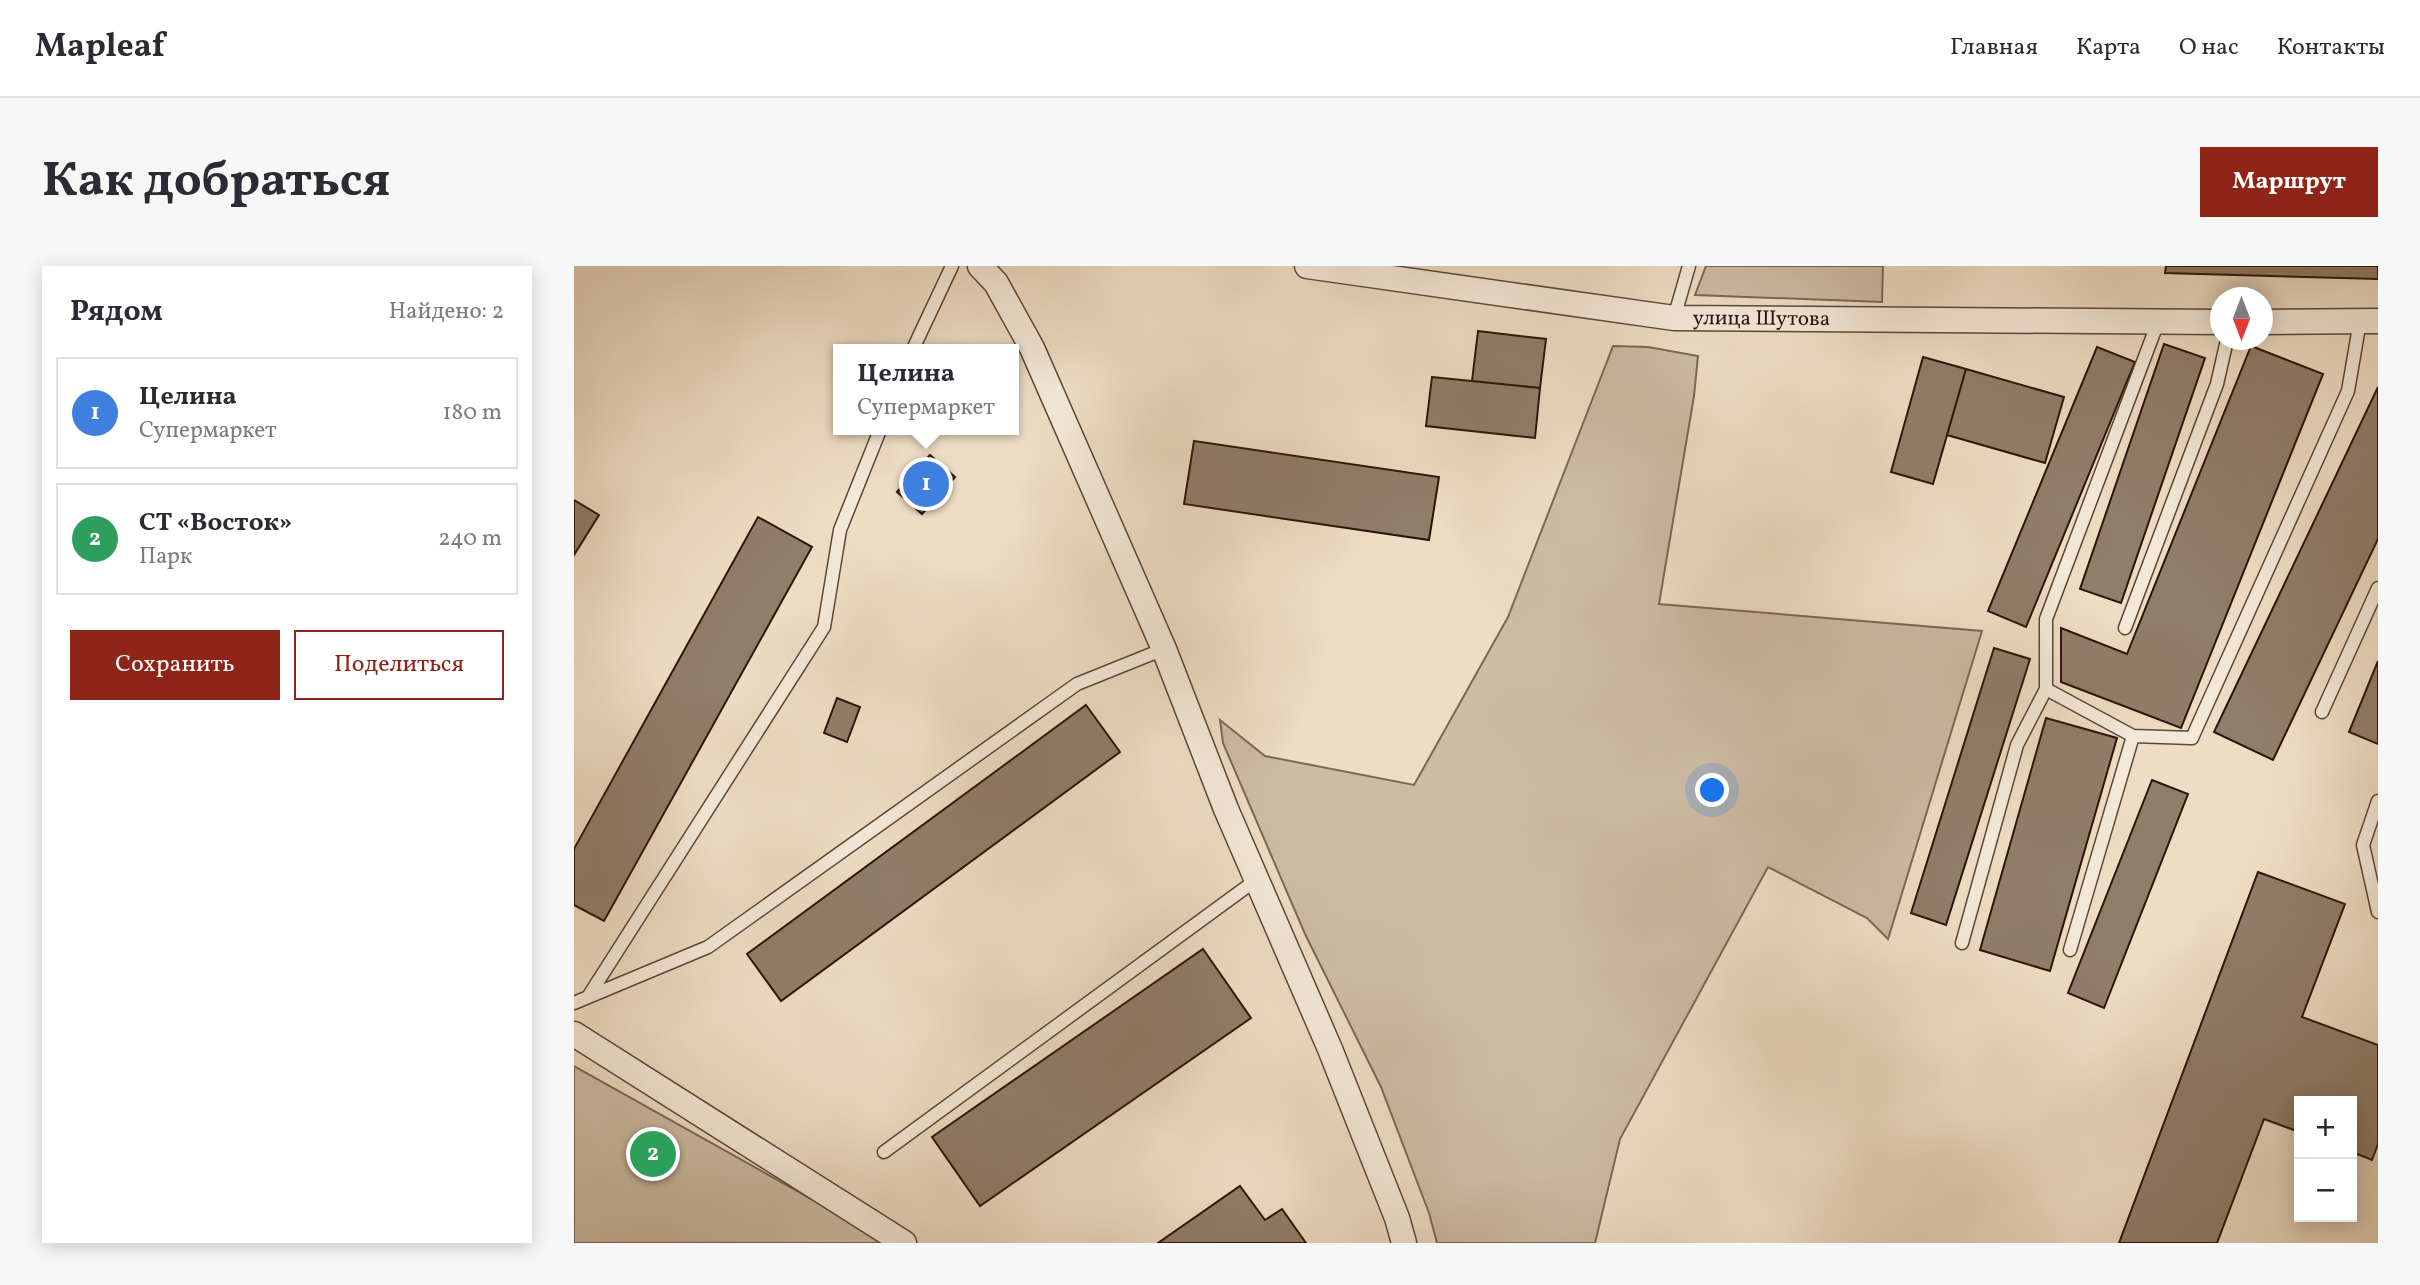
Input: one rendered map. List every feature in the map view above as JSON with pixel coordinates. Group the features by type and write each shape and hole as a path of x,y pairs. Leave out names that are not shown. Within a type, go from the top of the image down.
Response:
{"street":[{"path":"980,266 996,283 1032,348 1164,649 1256,880 1329,1049 1397,1218 1404,1243"},
{"name":"улица Шутова","path":"1307,266 1674,318 2210,322"},
{"path":"2273,321 2369,321"},
{"path":"574,1034 904,1243"}],"lane":[{"path":"915,344 952,266"},
{"path":"1674,318 1689,266"},
{"path":"2046,690 2133,737 2192,738 2348,391 2369,321"},
{"path":"1962,943 2017,745 2046,690 2046,619 2158,322"},
{"path":"2124,628 2217,384 2225,350"},
{"path":"588,997 824,627 840,530 878,435"},
{"path":"2322,712 2378,588"},
{"path":"574,1003 708,947 1077,684 1164,649"},
{"path":"2070,950 2133,737"},
{"path":"2378,801 2363,845 2378,912"},
{"path":"884,1152 1256,880"}],"shaded area":[{"path":"1706,266 1883,266 1882,302 1695,295"},
{"path":"1613,346 1648,347 1698,356 1694,396 1659,604 1982,631 1888,939 1867,918 1768,867 1620,1139 1595,1243 1437,1243 1429,1213 1381,1087 1305,934 1223,743 1220,720 1265,756 1414,785 1508,617"},
{"path":"574,1066 890,1243 574,1243"}],"building":[{"path":"2166,266 2378,266 2378,279 2165,273"},
{"path":"1478,331 1546,339 1540,388 1472,381"},
{"path":"2164,344 2205,358 2121,603 2080,589"},
{"path":"2097,347 2135,362 2026,627 1988,611"},
{"path":"2249,350 2261,350 2323,374 2181,728 2061,682 2061,628 2127,654"},
{"path":"1923,357 1966,369 1933,484 1891,472"},
{"path":"1966,369 2064,397 2045,463 1947,435"},
{"path":"1432,377 1540,388 1535,438 1426,426"},
{"path":"2378,387 2378,539 2273,760 2214,732"},
{"path":"1194,441 1439,477 1429,540 1184,504"},
{"path":"930,455 955,477 922,514 897,492"},
{"path":"574,500 599,515 574,555"},
{"path":"758,517 812,547 604,921 574,905 574,849"},
{"path":"1994,648 2030,659 1946,925 1911,913"},
{"path":"2378,661 2378,744 2349,732"},
{"path":"837,698 860,707 847,742 824,733"},
{"path":"1086,705 1120,752 781,1001 747,954"},
{"path":"2046,718 2117,738 2050,971 1980,950"},
{"path":"2152,780 2188,794 2104,1008 2068,993"},
{"path":"2258,872 2345,904 2302,1017 2378,1045 2378,1144 2372,1160 2357,1154 2357,1096 2294,1096 2294,1130 2264,1119 2217,1243 2119,1243"},
{"path":"1203,949 1251,1018 980,1206 932,1137"},
{"path":"1240,1186 1265,1220 1282,1209 1306,1243 1158,1243"}],"place":[{"name":"Целина","path":"926,484"},
{"name":"СТ «Восток»","path":"653,1154"}]}
